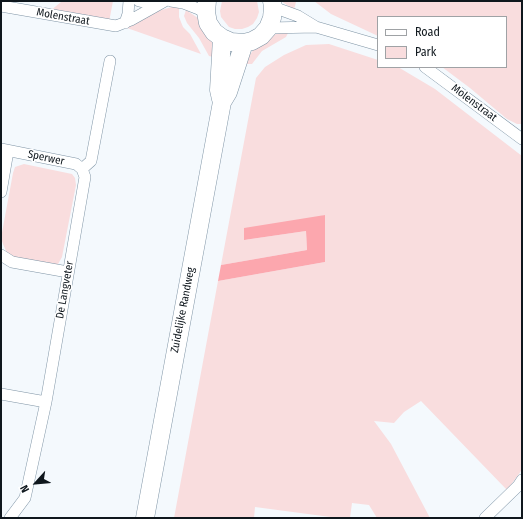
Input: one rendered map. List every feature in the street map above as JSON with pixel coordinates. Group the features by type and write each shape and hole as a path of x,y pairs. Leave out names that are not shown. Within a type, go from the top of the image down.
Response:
{"main road":[{"path":"207,7 208,23 214,32 231,42 244,43 261,36 268,28 272,18 272,4"},
{"name":"Zuidelijke Randweg","path":"222,38 219,90 222,102"},
{"name":"Zuidelijke Randweg","path":"145,518 222,102 228,92 244,43"}],"street":[{"path":"125,23 128,14 129,1"},
{"name":"Molenstraat","path":"139,1 161,3"},
{"path":"170,1 207,7"},
{"name":"Molenstraat","path":"1,6 116,26 125,23 161,3"},
{"path":"272,4 298,16 316,28"},
{"path":"268,28 316,28 377,45"},
{"path":"82,169 91,161 110,61"},
{"name":"Molenstraat","path":"426,68 522,139"},
{"name":"Sperwer","path":"1,192 5,150 76,164 82,169"},
{"name":"De Langveter","path":"10,518 25,498 46,402 85,176 82,169"},
{"path":"1,255 12,262 68,272"},
{"path":"1,394 46,402"},
{"path":"485,518 518,486 522,480"}],"green space":[{"path":"59,1 113,1 109,22 50,11 61,2"},
{"path":"222,1 257,1 259,12 257,18 253,24 242,29 229,27 221,17 220,11"},
{"path":"281,1 295,1 294,10"},
{"path":"314,1 522,1 522,124 517,124 507,119 443,68 507,68 507,16 377,16 377,36 331,14"},
{"path":"175,6 179,8 179,17 183,27 190,34 201,54 127,28 155,12"},
{"path":"186,10 198,18 204,30 212,40 214,46 213,57 209,56 199,38 187,23 184,16"},
{"path":"279,33 288,33 286,37 262,51 252,64 244,64 255,47 271,36"},
{"path":"329,44 377,60 377,68 400,68 435,89 522,156 522,469 507,490 421,401 404,412 394,423 374,421 391,444 430,518 377,518 369,505 352,503 350,518 338,518 255,507 254,518 174,518 218,281 325,262 325,215 244,240 306,231 307,250 221,265 256,78 265,67 284,55 306,45"},
{"path":"24,164 72,174 75,178 76,185 62,257 58,264 53,265 15,258 7,253 3,244 1,238 13,173 15,167"}],"shaded area":[{"path":"325,215 325,262 218,281 221,265 307,250 306,231 244,240 244,228"}]}
